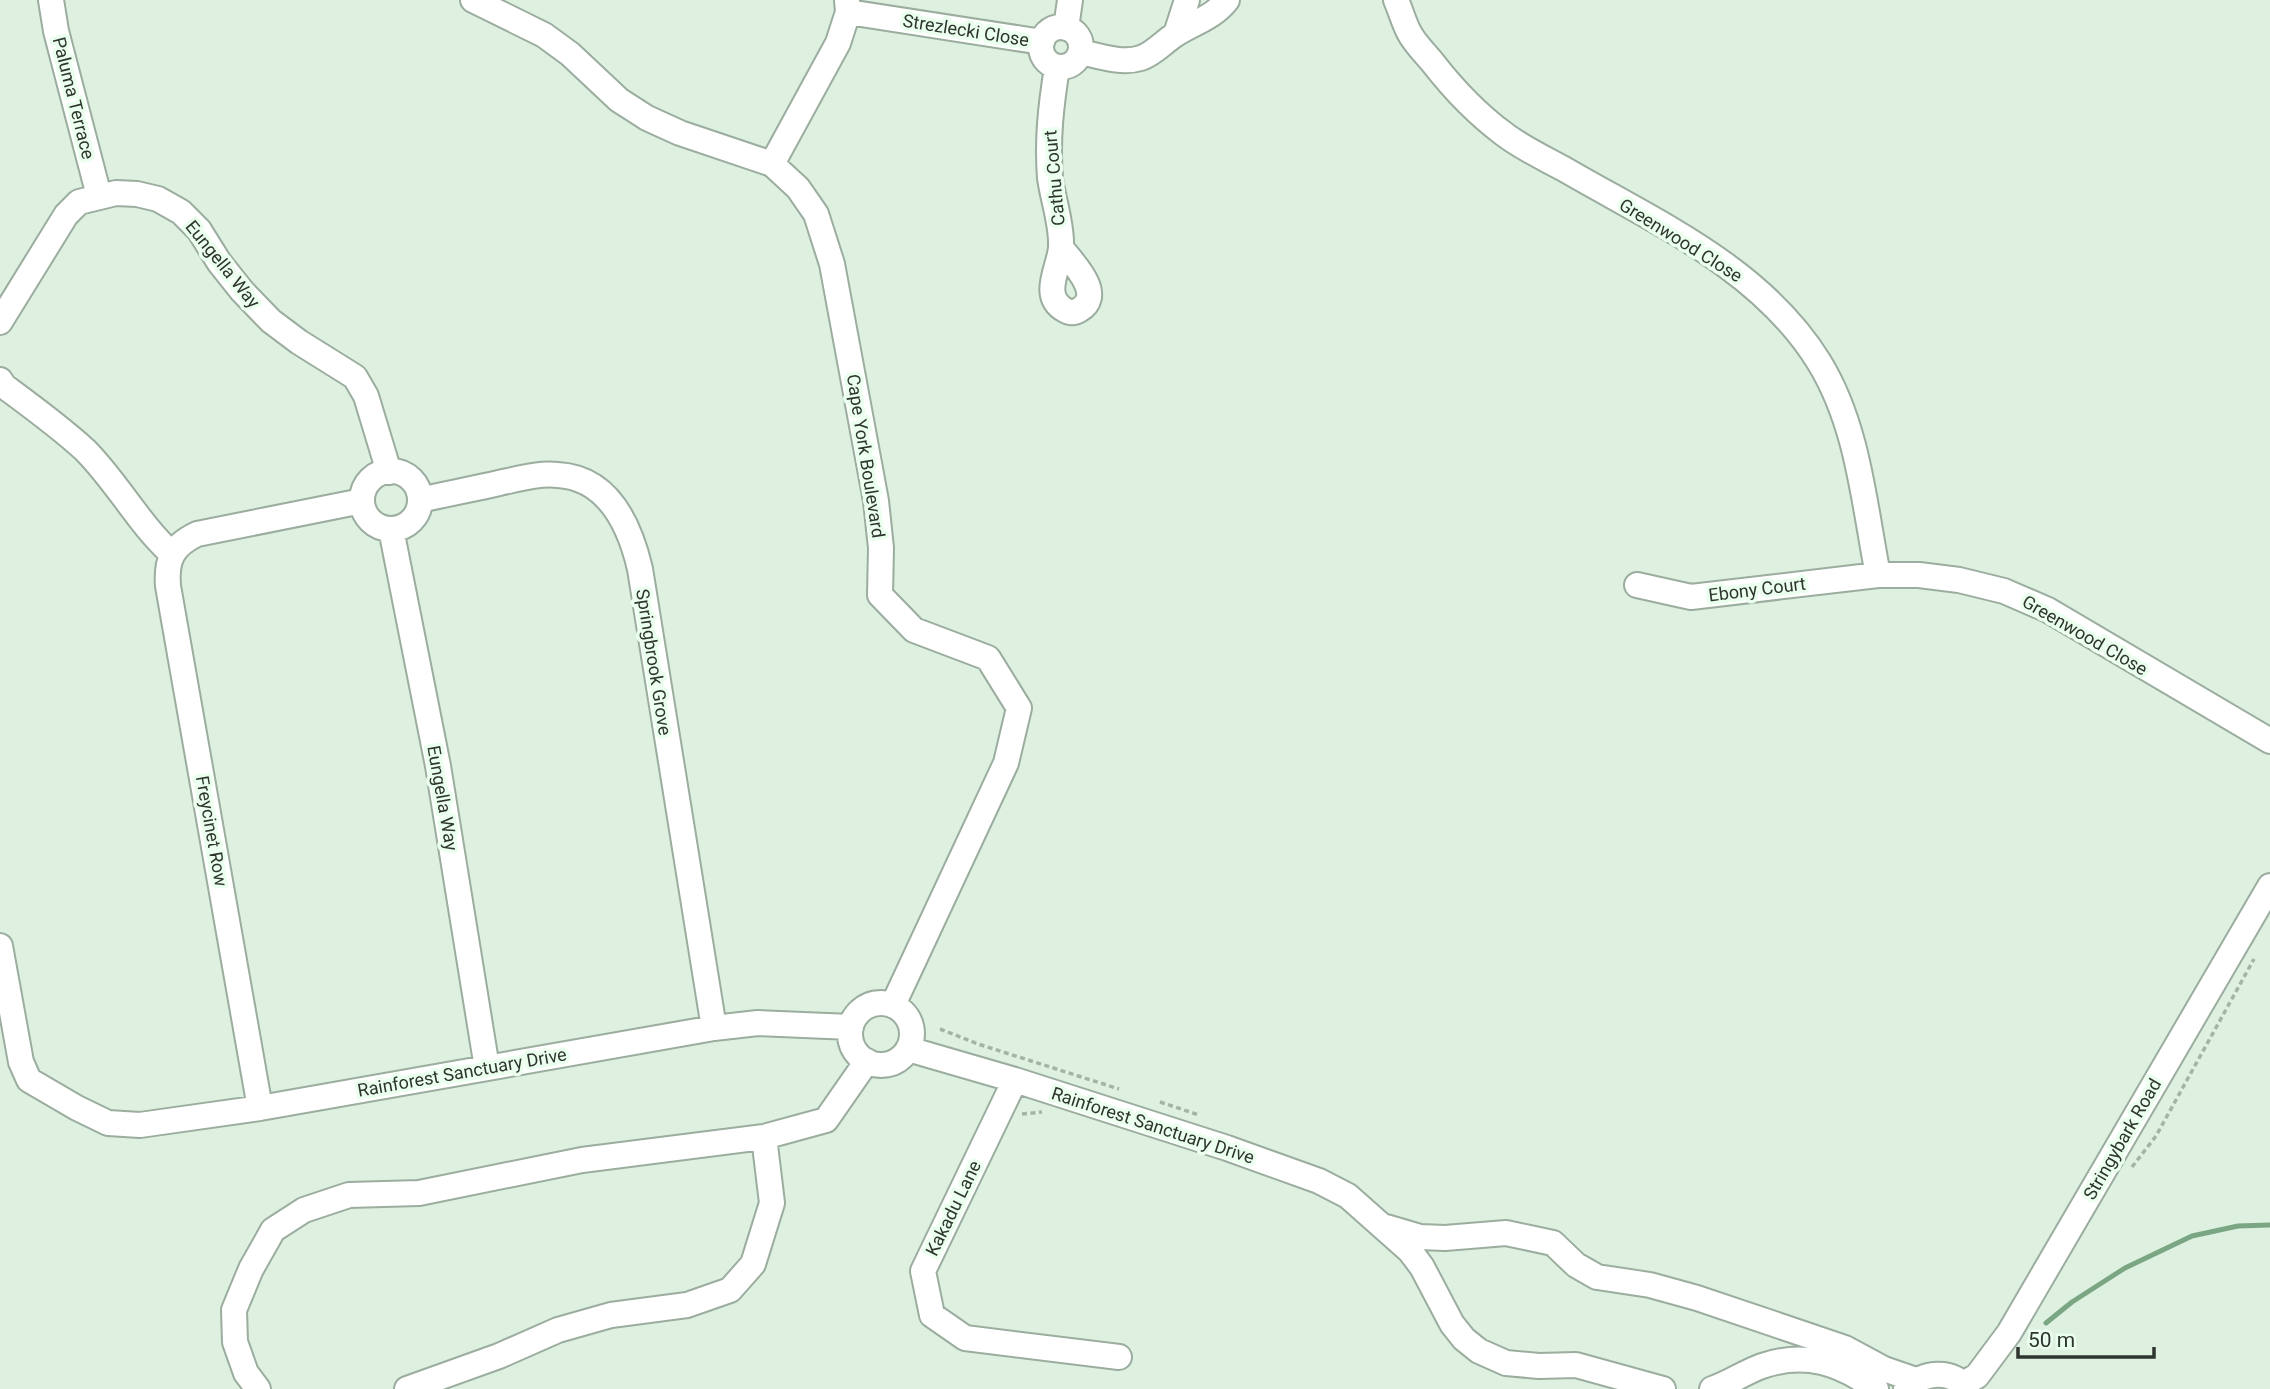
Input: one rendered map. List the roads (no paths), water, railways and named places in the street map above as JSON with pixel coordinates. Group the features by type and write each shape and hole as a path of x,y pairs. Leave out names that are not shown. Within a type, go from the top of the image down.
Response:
{"street":[{"name":"Paluma Terrace","path":"51,0 56,31 99,196"},
{"path":"473,0 544,35 570,54 619,100 646,118 680,133 772,164 838,43 847,6"},
{"path":"1066,28 1070,0"},
{"path":"1176,34 1187,0"},
{"path":"1081,52 1120,59 1142,57 1176,34 1210,17 1227,0"},
{"name":"Greenwood Close","path":"1396,0 1410,35 1451,85 1507,136 1705,251 1744,278 1774,304 1803,337 1837,398 1852,439 1878,575 1919,575 1959,580 2004,591 2048,610 2270,741"},
{"name":"Strezlecki Close","path":"847,6 1042,42"},
{"path":"1066,28 1079,37 1081,52 1072,64 1058,67 1045,60 1041,51 1042,42 1051,29 1066,28"},
{"name":"Cathu Court","path":"1058,67 1049,117 1049,144 1061,248"},
{"name":"Cape York Boulevard","path":"772,164 798,188 816,214 832,264 876,501 881,548 880,595 914,630 988,658 1019,708 1006,763 893,1005"},
{"name":"Eungella Way","path":"0,322 66,215 79,202 116,192 158,199 181,212 199,230 219,262 271,321 355,377 366,396 389,472"},
{"path":"0,380 85,450 154,537 172,554 180,544 197,534 362,501"},
{"path":"389,472 411,479 420,500 414,518 404,526 391,529 371,521 363,509 362,501 362,494 369,481 389,472"},
{"name":"Springbrook Grove","path":"420,500 534,476 556,474 575,477 594,485 620,513 633,540 640,569 714,1028"},
{"name":"Eungella Way","path":"391,529 438,766 487,1068"},
{"name":"Freycinet Row","path":"172,554 167,568 168,586 260,1108"},
{"name":"Ebony Court","path":"1637,585 1691,597 1878,575"},
{"name":"Stringybark Road","path":"1965,1387 1977,1376 2009,1333 2270,886"},
{"name":"Rainforest Sanctuary Drive","path":"0,946 21,1062 29,1080 108,1123 140,1125 260,1108 714,1028 758,1023 851,1027"},
{"path":"877,1003 893,1005 902,1011 910,1021 912,1031 908,1049 896,1061 875,1064 858,1054 853,1046 851,1027 855,1017 867,1006 877,1003"},
{"name":"Rainforest Sanctuary Drive","path":"908,1049 1015,1080 1320,1181 1348,1196 1385,1227 1422,1267 1452,1324 1464,1339 1479,1351 1506,1363 1576,1365 1663,1389"},
{"path":"258,1389 246,1373 235,1342 234,1310 251,1269 273,1230 304,1210 349,1195 419,1193 582,1160 764,1138 826,1119 867,1061"},
{"name":"Kakadu Lane","path":"1015,1080 923,1271 932,1315 965,1338 1119,1357"},
{"path":"407,1389 499,1356 558,1330 611,1315 687,1305 730,1290 753,1264 772,1203 764,1138"},
{"name":"Rainforest Sanctuary Drive","path":"1385,1227 1420,1237 1445,1238 1506,1233 1553,1244 1576,1265 1597,1277 1697,1298 1845,1348 1911,1384"},
{"path":"1712,1389 1764,1365 1791,1359 1818,1360 1842,1368 1876,1389"},
{"path":"1911,1384 1928,1375 1940,1374 1953,1378 1965,1387"}],"waterway":[{"path":"2046,1323 2072,1302 2125,1268 2192,1236 2238,1226 2270,1225"}]}
